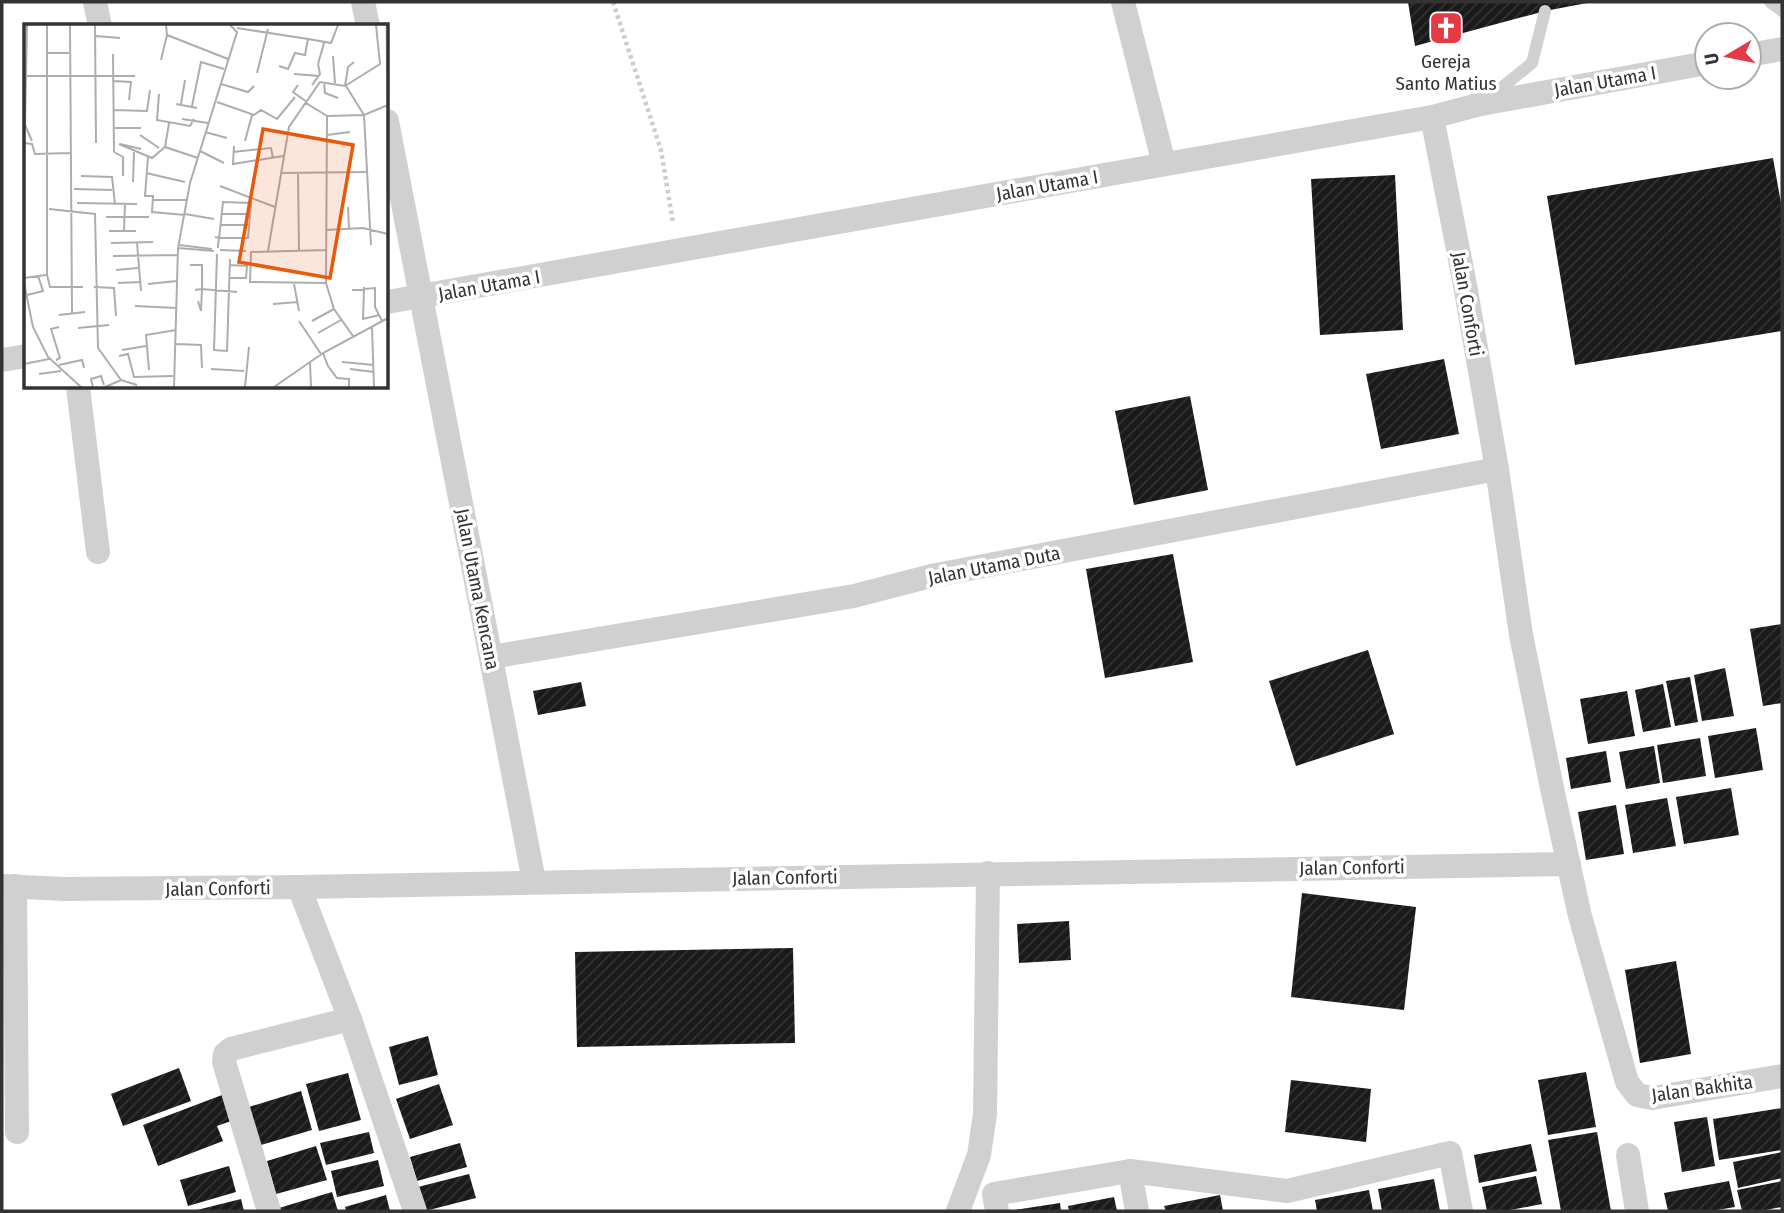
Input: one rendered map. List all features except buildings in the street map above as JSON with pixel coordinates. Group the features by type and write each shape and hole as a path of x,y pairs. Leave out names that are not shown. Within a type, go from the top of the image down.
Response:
{"street":[{"path":"95,2 100,24"},
{"path":"363,2 368,24"},
{"path":"1123,2 1164,164"},
{"path":"1763,52 1782,49"},
{"name":"Jalan Utama I","path":"388,302 420,291 1432,117 1481,104 1693,65"},
{"name":"Jalan Conforti","path":"1432,117 1497,470 1521,635 1580,916 1627,1082"},
{"name":"Jalan Utama Kencana","path":"388,126 534,881"},
{"path":"2,360 24,356"},
{"path":"78,388 98,552"},
{"name":"Jalan Utama Duta","path":"491,657 855,596 944,574 1497,470"},
{"name":"Jalan Conforti","path":"8,886 64,889 299,887 1569,864"},
{"path":"958,1211 979,1155 985,1114 988,873"},
{"path":"8,886 17,1132"},
{"path":"299,887 350,1019 415,1211"},
{"path":"269,1211 224,1062 225,1054 231,1049 350,1019"},
{"name":"Jalan Bakhita","path":"1627,1082 1637,1095 1652,1098 1782,1076"},
{"path":"996,1202 1130,1171 1288,1201 1450,1153 1461,1211"},
{"path":"1628,1155 1637,1211"},
{"path":"1130,1171 1137,1211"}],"lane":[{"path":"1770,2 1782,11"},
{"path":"1481,104 1532,63 1545,10"}],"path":[{"path":"612,2 662,150 675,234"}],"place":[{"name":"Gereja Santo Matius","path":"1446,28"}]}
